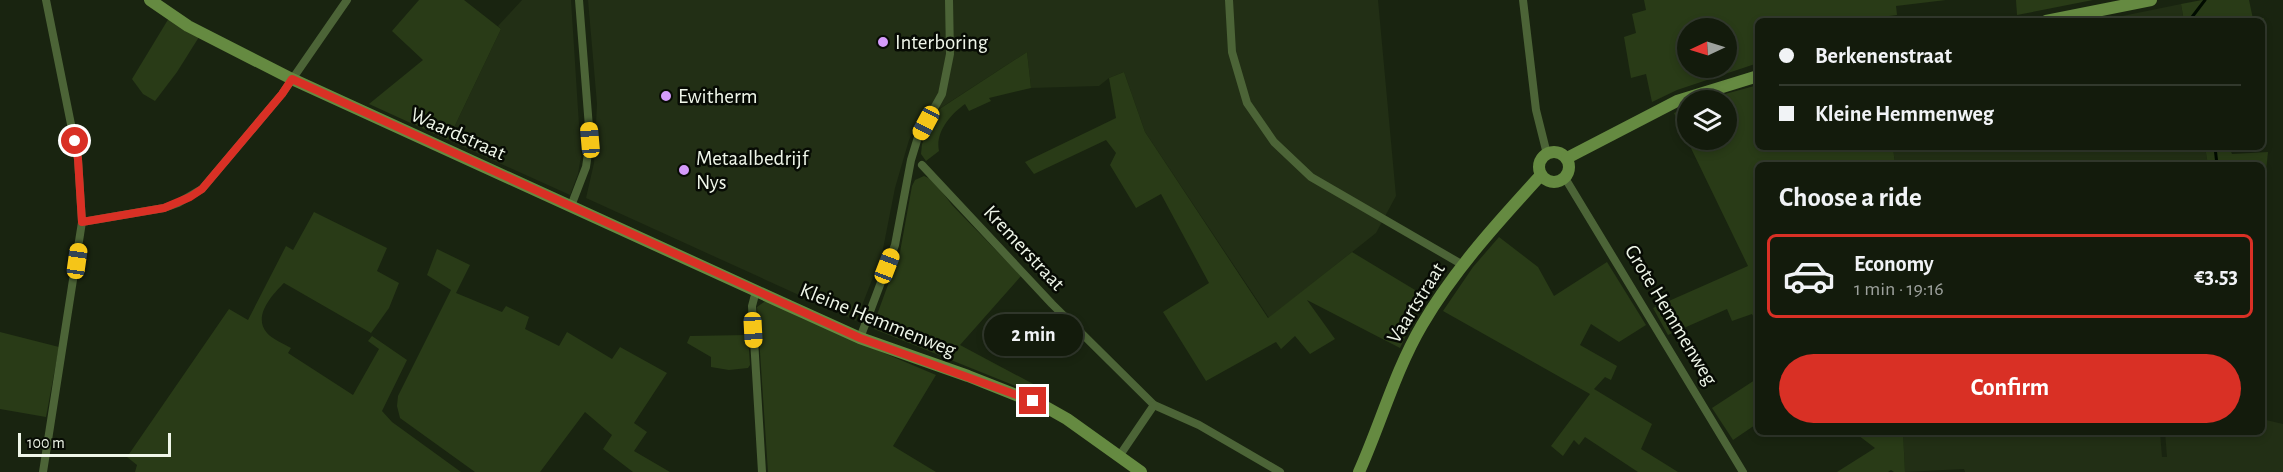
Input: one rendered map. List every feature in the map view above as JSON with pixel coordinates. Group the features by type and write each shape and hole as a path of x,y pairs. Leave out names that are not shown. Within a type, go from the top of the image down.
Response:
{"street":[{"path":"43,472 82,222 78,159 46,0"},
{"name":"Waardstraat","path":"150,0 188,26 292,79 756,291"},
{"path":"82,222 164,208 202,189 282,94 346,0"},
{"path":"571,206 586,167 590,140 579,0"},
{"path":"860,338 895,245 910,160 918,137 942,94 950,54 949,0"},
{"path":"1229,0 1232,52 1247,103 1274,142 1311,177 1462,265"},
{"path":"1523,0 1536,110 1546,154"},
{"path":"2061,18 2151,0"},
{"path":"1567,158 1677,101 1755,77"},
{"path":"1555,152 1567,158 1570,166 1565,178 1552,182 1541,175 1539,166 1546,154 1555,152"},
{"name":"Kremerstraat","path":"922,165 1052,304 1154,405 1199,425 1280,472"},
{"name":"Vaartstraat","path":"1359,472 1398,373 1422,325 1462,265 1541,175"},
{"name":"Grote Hemmenweg","path":"1565,178 1743,472"},
{"path":"756,291 752,306 762,472"},
{"name":"Kleine Hemmenweg","path":"756,291 860,338 1044,406 1068,419 1141,472"},
{"path":"1120,455 1154,405"}],"shaded area":[{"path":"419,0 464,0 501,29 448,140 369,104 423,60 392,31"},
{"path":"522,0 571,0 581,156 578,174 570,195 448,140 501,29 498,26"},
{"path":"588,0 1378,0 1396,196 1376,233 1269,318 1145,132 1124,72 1109,78 1099,86 1031,88 1027,52 916,124 895,188 882,254 856,321 586,198 594,163 597,104"},
{"path":"1644,0 1946,0 1896,6 1897,15 1874,18 1755,18 1755,64 1737,70 1737,18 1677,18 1677,78 1713,78 1677,90 1652,102 1646,74 1631,78 1624,37 1636,33 1632,14 1646,10"},
{"path":"2016,0 2093,0 2017,15"},
{"path":"2202,0 2249,0 2253,18 2183,18 2181,4"},
{"path":"2181,4 2183,18 2113,18"},
{"path":"169,18 199,37 155,101 143,94 132,79"},
{"path":"1027,52 1031,88 989,98 991,101 969,111 965,104 945,124 939,137 939,151 926,161 921,154 922,144 938,110"},
{"path":"1124,72 1145,132 1268,318 1352,252 1425,296 1400,348 1307,300 1335,339 1310,354 1295,336 1281,349 1276,342 1206,381 1163,312 1209,283 1161,194 1136,208 1110,165 1116,153 1106,140 1034,174 1025,162 1116,118 1109,78"},
{"path":"1755,86 1755,150 1893,150 1895,162 1755,162 1755,320 1752,314 1732,321 1727,309 1668,335 1653,308 1748,266 1692,150 1737,150 1737,91"},
{"path":"1893,150 2206,150 2208,162 1895,162"},
{"path":"2206,150 2230,150 2232,154 2268,152 2265,181 2265,162 2208,162"},
{"path":"924,176 933,180 952,205 1021,276 960,345 1037,386 1033,393 874,329 874,323 900,252 912,186 915,180"},
{"path":"314,212 387,248 377,271 399,283 389,308 371,333 284,283 266,306 263,313 263,326 272,337 291,348 288,353 353,395 379,349 368,341 372,336 407,360 382,411 392,422 461,472 135,472 137,465 127,457 229,309 248,320 286,246 293,250"},
{"path":"1499,237 1538,267 1554,296 1607,262 1646,325 1619,342 1591,324 1580,345 1617,366 1611,380 1605,377 1594,389 1652,424 1641,449 1678,472 1638,472 1585,437 1579,445 1574,440 1563,456 1551,446 1590,394 1443,311 1473,267"},
{"path":"437,249 470,265 456,293 502,312 506,306 529,317 525,329 559,346 567,332 612,359 620,347 667,373 634,423 647,432 634,451 670,472 633,472 603,449 612,435 585,412 540,472 475,472 400,418 397,406 398,396 451,290 427,275"},
{"path":"764,302 769,302 801,318 936,375 893,446 936,472 768,472 757,307"},
{"path":"0,332 59,347 46,417 0,409"},
{"path":"748,335 750,365 748,368 729,370 711,367 711,357 687,343 690,336"},
{"path":"1755,380 1755,425 1733,440 1712,408"},
{"path":"2265,420 2283,424 2283,472 1965,472 1964,469 1905,472 1903,435 2160,435 2162,457 2167,457 2165,435 2265,435"},
{"path":"1858,435 1903,435 1905,472 1891,470 1888,472 1837,472 1875,448"}],"waterway":[{"path":"2191,18 2205,0"},
{"path":"2215,150 2217,162"}],"place":[{"name":"Interboring","path":"883,42"},
{"name":"Ewitherm","path":"666,96"},
{"name":"Metaalbedrijf Nys","path":"684,170"}],"route":[{"path":"75,141 82,222 164,208 202,189 292,79 860,338 1033,401"}]}
